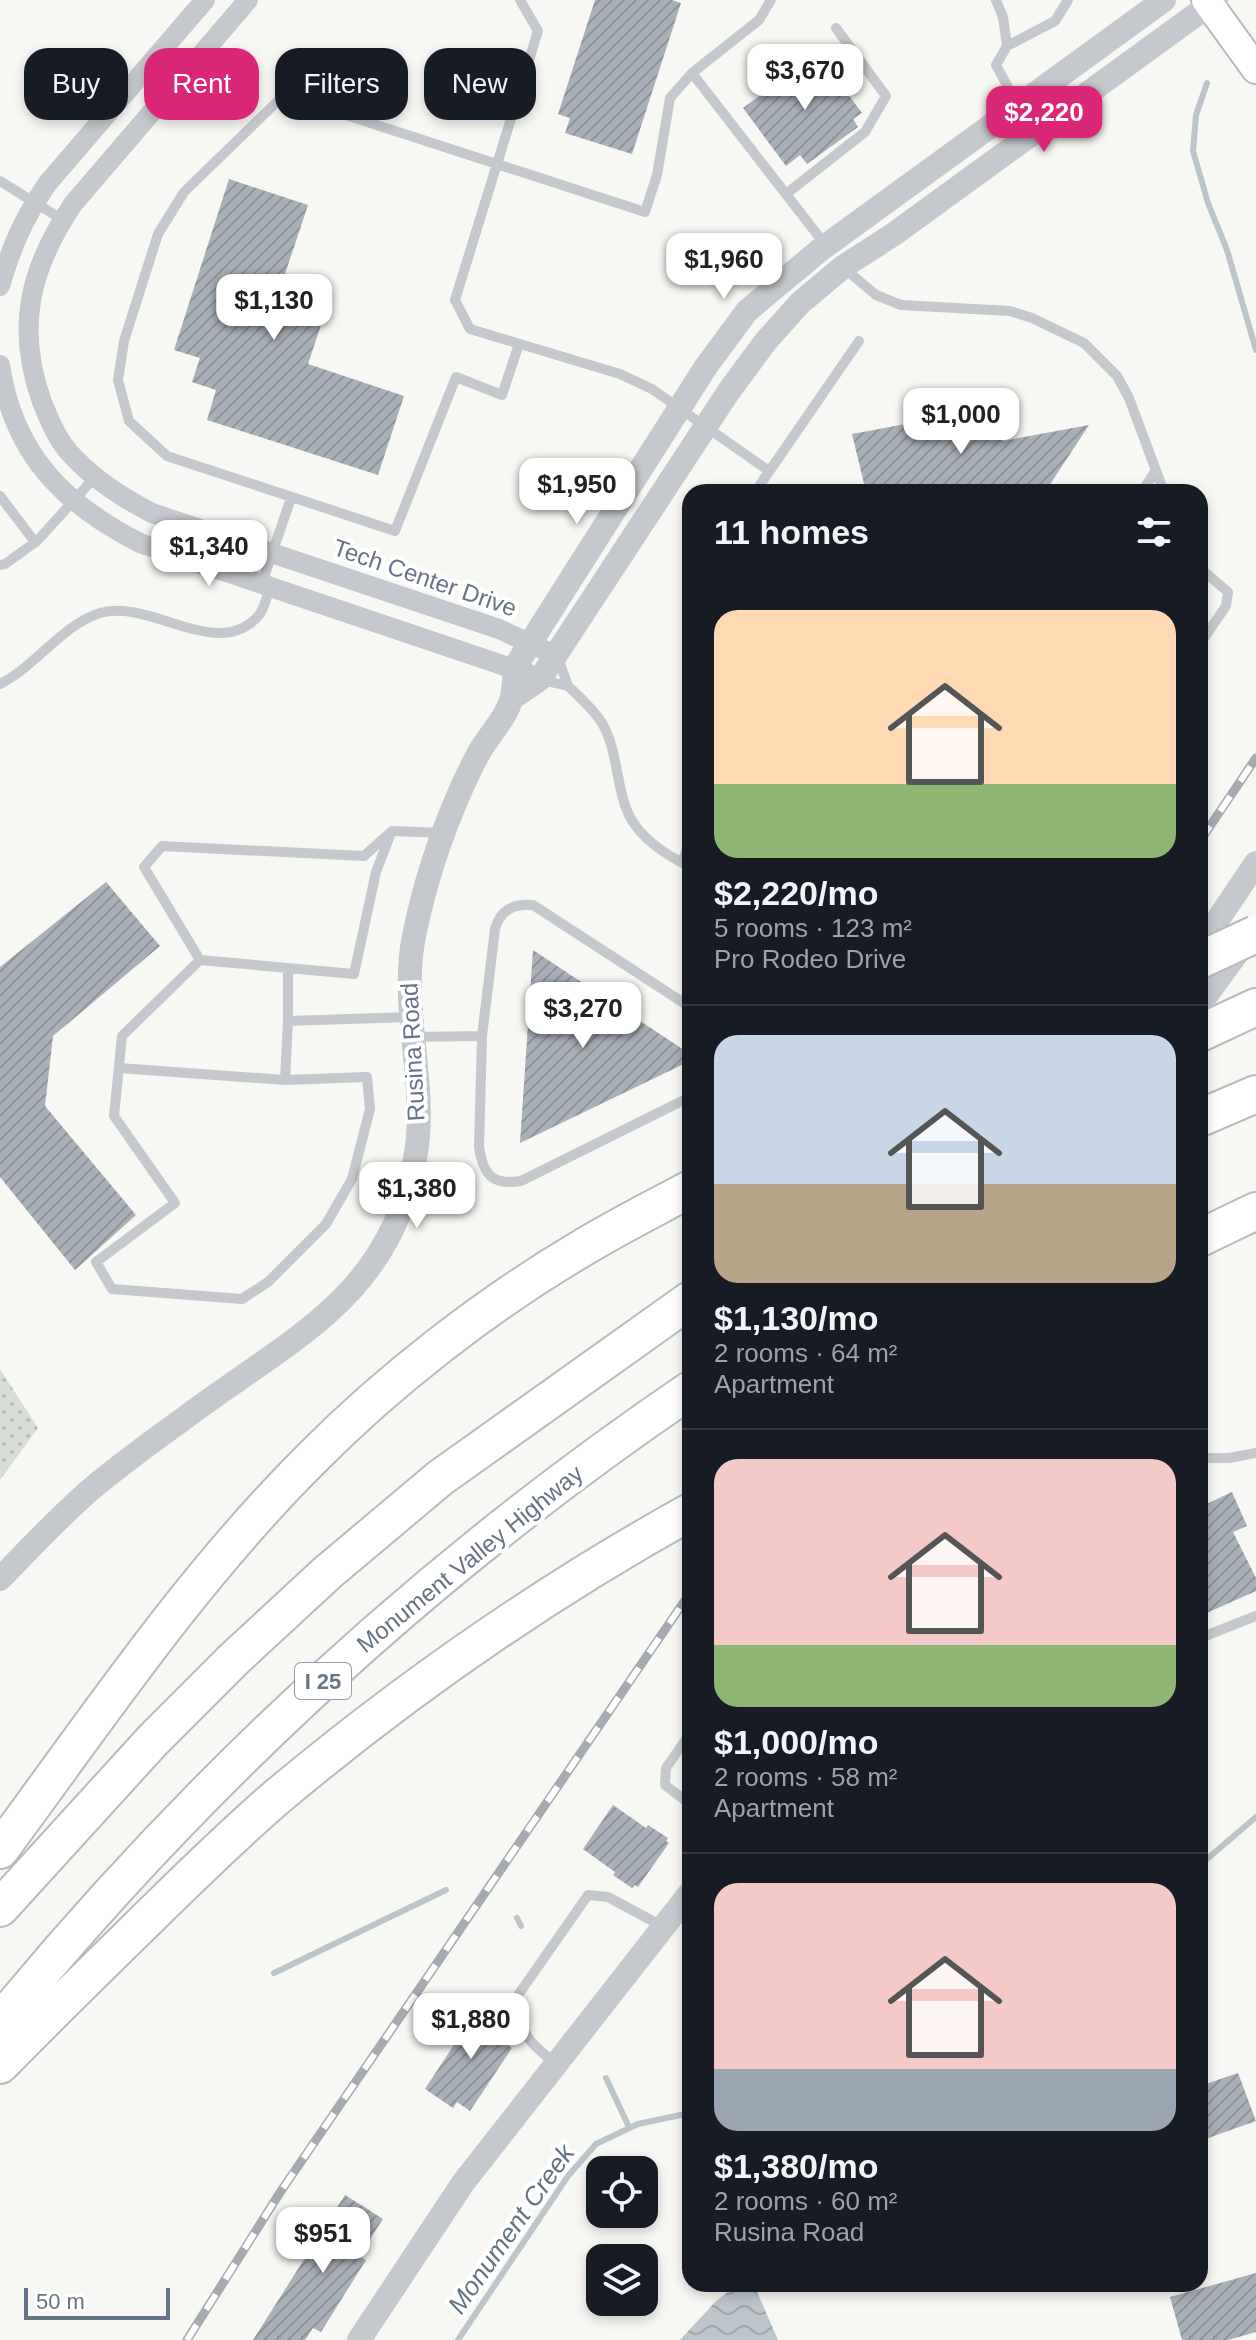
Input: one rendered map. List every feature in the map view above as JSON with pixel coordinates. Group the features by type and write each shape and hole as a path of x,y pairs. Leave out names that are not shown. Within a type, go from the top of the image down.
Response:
{"highway":[{"path":"1208,956 1256,934"},
{"path":"1208,1029 1256,1007"},
{"path":"1208,1114 1256,1094"},
{"path":"0,1850 174,1616 234,1541 312,1457 397,1380 484,1314 578,1250 682,1193"},
{"path":"1208,1234 1256,1211"},
{"path":"0,1908 153,1740 327,1573 440,1478 682,1306"},
{"name":"Monument Valley Highway","path":"0,2022 158,1841 259,1740 370,1638 528,1509 682,1396"},
{"path":"0,2065 173,1893 276,1798 379,1715 518,1615 609,1557 682,1516"}],"main road":[{"path":"1211,2 1256,69"}],"street":[{"path":"0,286 24,218 47,184 205,0"},
{"name":"Tech Center Drive","path":"248,0 73,204 53,234 41,260 29,302 28,336 36,384 49,421 67,450 95,477 123,498 152,513 499,629 557,656"},
{"path":"515,667 705,368 747,311 826,245 1164,0"},
{"name":"Rusina Road","path":"512,698 540,679 557,656 707,426 766,341 800,303 843,267 894,234 1211,2"},
{"path":"0,365 4,392 20,435 41,470 74,502 106,526 140,543 515,667 540,679"},
{"name":"Rusina Road","path":"0,1579 47,1529 91,1489 187,1416 322,1321 351,1292 391,1230 407,1192 415,1157 419,1115 409,977 414,937 443,833 480,752 512,698 515,667"},
{"path":"1208,934 1256,863"},
{"path":"1208,993 1256,927"},
{"path":"359,2340 463,2183 680,1911"}],"lane":[{"path":"520,0 538,31 455,300 470,329 620,374 652,389 769,471"},
{"path":"519,344 502,395 456,377 395,531 167,456 129,421 118,380 124,341 158,234 184,192 284,95 645,212 657,175 670,98 692,73 759,20 771,0"},
{"path":"996,0 1003,17 1007,46"},
{"path":"1018,106 996,65 1007,46 1055,21 1068,0"},
{"path":"786,194 865,132 886,96 836,28"},
{"path":"692,73 843,267 876,295 901,305 1010,311 1084,343 1117,376 1129,398 1161,484"},
{"path":"0,181 63,220"},
{"path":"760,484 859,341"},
{"path":"1147,484 1156,470"},
{"path":"0,565 35,542 95,477"},
{"path":"0,496 35,542"},
{"path":"0,684 30,666 83,622 101,613 122,611 220,634 244,627 261,614 272,553 291,498"},
{"path":"1208,575 1228,592 1226,606 1208,632"},
{"path":"557,656 568,686 603,725 626,811 646,837 682,862"},
{"path":"540,679 568,686"},
{"path":"119,1068 285,1080 367,1077 370,1109 352,1179 326,1224 268,1282 242,1299 112,1289 96,1262 175,1203 114,1116 122,1036 200,960 354,974 376,872 392,831"},
{"path":"200,960 144,867 162,846 364,856 392,831 443,833"},
{"path":"682,1002 533,905 523,904 505,911 498,918 482,1036 481,1163 497,1181 521,1181 682,1101"},
{"path":"285,1080 288,968"},
{"path":"288,1021 413,1027 482,1036"},
{"path":"1208,1458 1256,1453"},
{"path":"1208,1635 1256,1616"},
{"path":"682,1745 666,1768 665,1785 682,1798"},
{"path":"556,2064 528,2041 518,2016 516,1998 588,1895 680,1911"}],"shaded area":[{"path":"0,1369 38,1428 0,1480"}],"water":[{"path":"728,2292 757,2292 778,2340 680,2340"}],"building":[{"path":"595,0 672,0 681,3 632,154 565,133 570,118 558,114"},
{"path":"817,53 862,113 853,119 858,127 807,164 800,155 786,166 743,108"},
{"path":"229,179 308,205 276,301 324,316 308,364 404,396 378,475 207,420 216,390 192,382 200,358 174,350"},
{"path":"996,407 1003,441 1089,425 1050,484 864,484 852,434"},
{"path":"106,882 160,946 53,1036 45,1106 136,1215 75,1270 0,1177 0,967"},
{"path":"533,950 682,1049 682,1065 520,1143"},
{"path":"1232,1492 1247,1526 1233,1532 1256,1578 1256,1591 1208,1612 1208,1503"},
{"path":"613,1805 646,1828 648,1825 668,1838 666,1841 669,1843 638,1887 635,1885 632,1888 613,1875 615,1872 583,1849"},
{"path":"484,1999 500,2009 490,2026 505,2036 502,2041 512,2048 470,2111 457,2102 453,2108 425,2089"},
{"path":"1238,2073 1256,2121 1208,2138 1208,2083"},
{"path":"345,2195 383,2219 359,2256 366,2260 321,2332 313,2328 305,2340 253,2340"},
{"path":"1256,2273 1256,2332 1228,2340 1182,2340 1170,2297 1188,2292 1208,2292 1208,2286"}],"waterway":[{"path":"1207,83 1196,115 1193,151 1208,203 1227,250 1256,350"},
{"name":"Monument Creek","path":"1208,1858 1256,1817"},
{"path":"274,1973 446,1890"},
{"path":"517,1918 521,1926"},
{"path":"606,2078 629,2127"},
{"name":"Monument Creek","path":"458,2340 568,2176 596,2144 638,2124 682,2115"}],"railway":[{"path":"1208,829 1256,758"},
{"path":"187,2340 281,2191 682,1605"}]}
